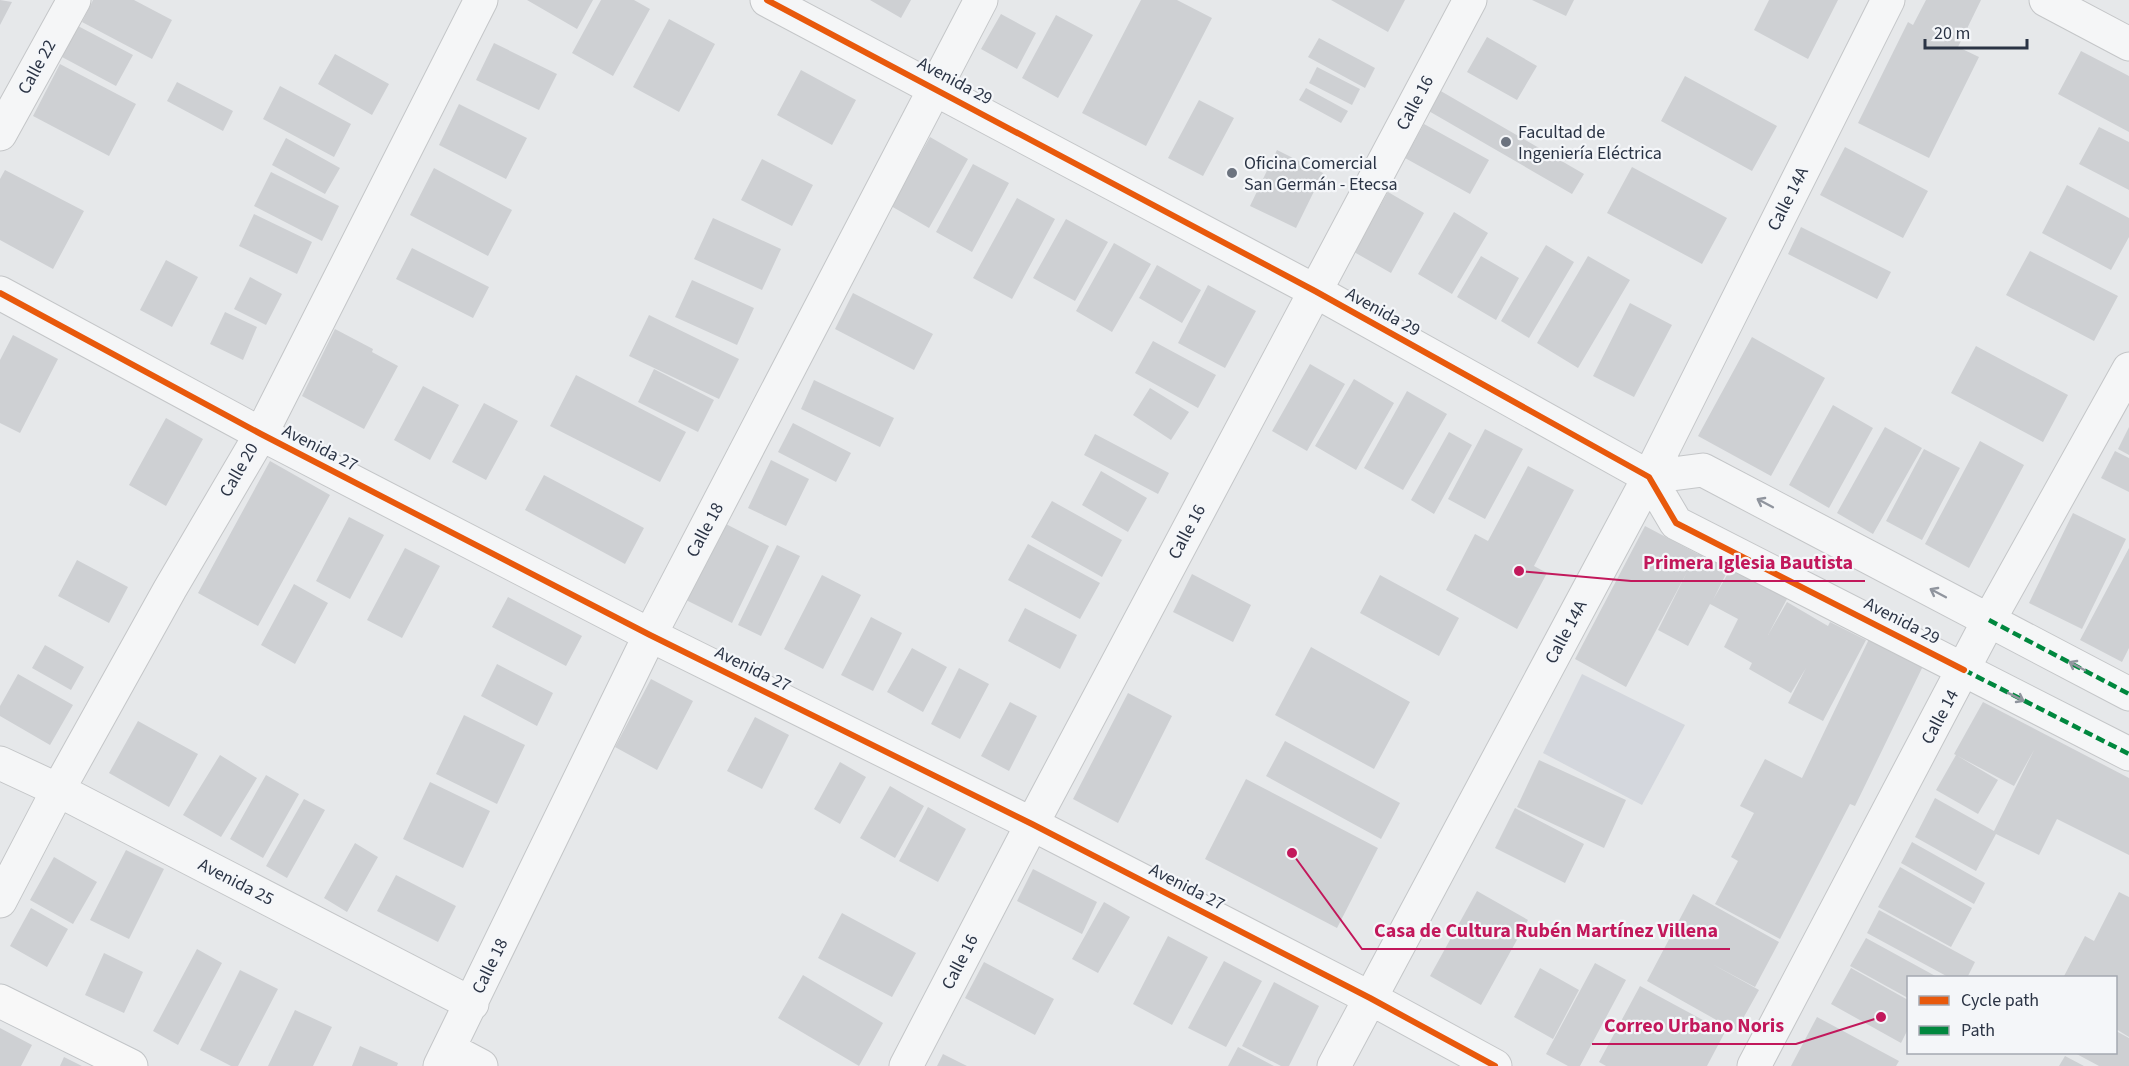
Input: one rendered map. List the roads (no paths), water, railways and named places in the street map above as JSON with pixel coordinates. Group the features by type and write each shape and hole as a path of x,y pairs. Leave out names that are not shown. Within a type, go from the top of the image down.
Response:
{"main road":[{"path":"0,1001 131,1066"}],"street":[{"name":"Calle 22","path":"0,134 74,0"},
{"name":"Calle 20","path":"0,901 58,790 170,589 261,434 482,0"},
{"name":"Avenida 29","path":"767,0 1315,291 1649,477 1676,523 2129,754"},
{"name":"Calle 18","path":"444,1058 650,635 981,0"},
{"name":"Calle 16","path":"906,1066 1032,824 1470,0"},
{"name":"Calle 14A","path":"1334,1066 1649,477 1888,0"},
{"path":"2046,0 2129,44"},
{"name":"Avenida 27","path":"0,293 261,434 650,635 1032,824 1370,998 1495,1066"},
{"name":"Calle 14","path":"1754,1066 1989,620 2129,369"},
{"path":"1649,477 1703,470 2129,694"},
{"name":"Avenida 25","path":"0,762 472,1004"},
{"path":"444,1058 481,1066"}],"place":[{"name":"Facultad de Ingeniería Eléctrica","path":"1506,142"},
{"name":"Oficina Comercial San Germán - Etecsa","path":"1232,173"},
{"name":"Primera Iglesia Bautista","path":"1519,571"},
{"name":"Casa de Cultura Rubén Martínez Villena","path":"1292,853"},
{"name":"Correo Urbano Noris","path":"1881,1017"}]}
